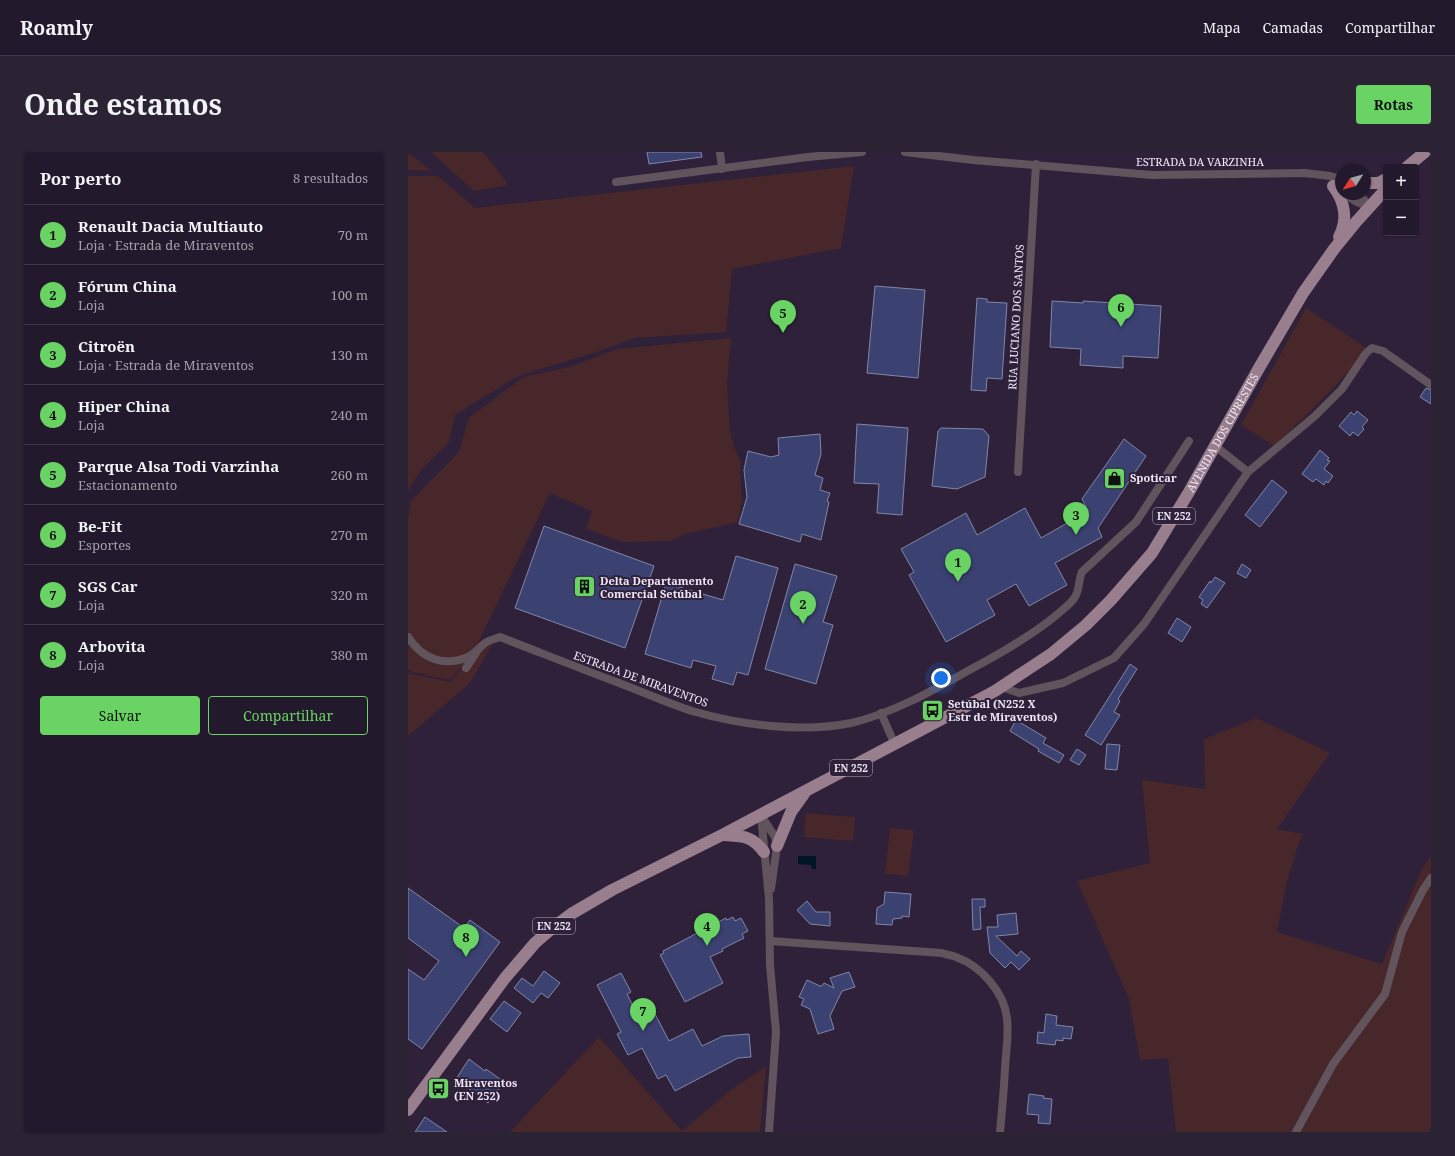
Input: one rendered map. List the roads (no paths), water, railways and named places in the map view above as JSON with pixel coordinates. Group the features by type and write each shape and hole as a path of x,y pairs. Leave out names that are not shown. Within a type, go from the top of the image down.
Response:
{"main road":[{"path":"1409,164 1425,152"},
{"path":"1371,183 1378,183 1383,180"},
{"name":"AVENIDA DOS CIPRESTES","path":"895,744 1002,687 1051,654 1086,625 1111,600 1152,553 1303,293 1334,249 1383,192"},
{"path":"1334,249 1344,228 1342,200"},
{"name":"EN 252","path":"408,1110 505,978 521,958 550,930 584,906 895,744"},
{"path":"777,846 791,812 806,791"},
{"path":"722,835 741,836 755,841 764,852"}],"street":[{"path":"720,152 722,168"},
{"path":"616,182 808,157 862,152"},
{"name":"ESTRADA DA VARZINHA","path":"905,152 955,155 1152,175 1305,173 1335,185"},
{"name":"RUA LUCIANO DOS SANTOS","path":"1018,472 1036,164"},
{"path":"1354,200 1369,207"},
{"path":"1364,200 1369,207"},
{"path":"1002,687 1019,693 1063,683 1114,658 1144,624 1248,472 1315,416 1342,389 1366,353 1372,348 1382,351 1431,385"},
{"name":"ESTRADA DE MIRAVENTOS","path":"478,651 486,643 500,637 672,704 718,718 775,726 805,727 850,723 881,713 941,686 986,661 1046,623 1067,606 1074,599 1078,591 1079,578 1082,572 1136,522 1190,441"},
{"path":"1215,446 1248,472"},
{"path":"408,638 421,652 432,659 441,662 454,661 468,657 478,651"},
{"path":"466,668 478,651"},
{"path":"881,713 895,744"},
{"path":"761,815 775,837 777,846 769,899"},
{"path":"761,815 769,899 772,991 776,1032 769,1132"},
{"path":"1296,1132 1333,1064 1386,994 1402,932 1423,890 1431,878"},
{"path":"770,941 942,953 958,957 984,975 994,987 1004,1004 1007,1018 1008,1034 1000,1132"}],"water":[{"path":"798,856 816,856 816,869 812,869 811,865 798,864"}],"place":[{"name":"Be-Fit","path":"1121,327"},
{"name":"Parque Alsa Todi Varzinha","path":"783,333"},
{"name":"Spoticar","path":"1114,478"},
{"name":"Citroën","path":"1076,535"},
{"name":"Renault Dacia Multiauto","path":"958,582"},
{"name":"Delta Departamento Comercial Setúbal","path":"584,587"},
{"name":"Fórum China","path":"803,624"},
{"name":"Setúbal (N252 X Estr de Miraventos)","path":"932,710"},
{"name":"Hiper China","path":"707,946"},
{"name":"Arbovita","path":"466,957"},
{"name":"SGS Car","path":"643,1031"},
{"name":"Miraventos (EN 252)","path":"438,1089"}]}
